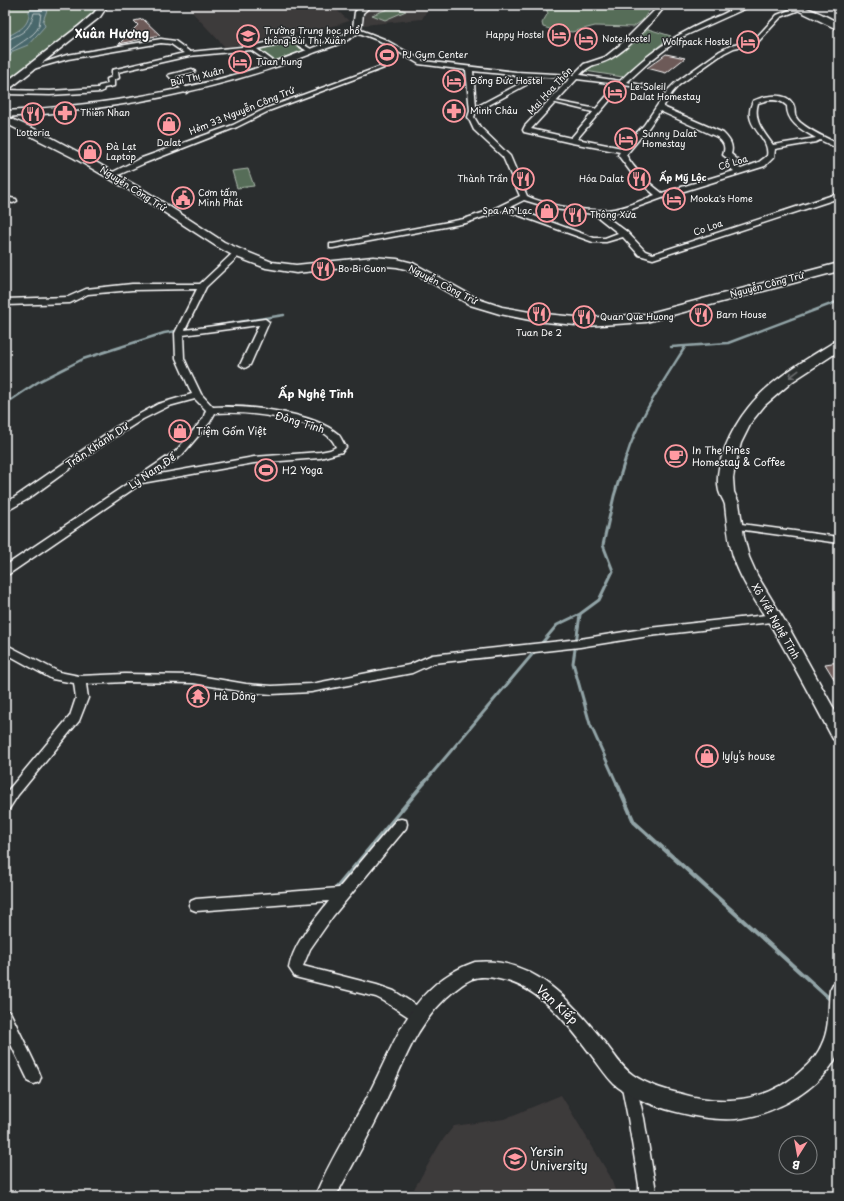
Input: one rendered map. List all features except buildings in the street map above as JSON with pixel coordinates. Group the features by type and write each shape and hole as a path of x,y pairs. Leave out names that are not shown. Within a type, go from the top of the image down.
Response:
{"main road":[{"path":"5,90 82,28 97,15 104,5"},
{"path":"795,7 839,27"},
{"name":"Nguyễn Công Trứ","path":"5,119 52,141 111,175 220,244 238,253 270,265 285,268 310,268 373,261 397,263 409,266 427,275 474,302 488,307 543,319 608,322 656,316 839,267"},
{"name":"Xô Viết Nghệ Tĩnh","path":"839,345 804,366 760,402 742,427 733,444 727,466 726,491 732,501 734,526 741,556 749,575 776,618 839,734"},
{"name":"Xô Viết Nghệ Tĩnh","path":"732,501 737,492 736,472 742,451 751,433 769,408 814,372 839,356"}],"street":[{"path":"349,5 365,7"},
{"name":"Mai Hoa Thôn","path":"624,151 572,141 527,130 588,63 606,58 617,50 644,26 663,5"},
{"path":"572,141 621,82 651,57 679,36 750,5"},
{"path":"365,7 358,16 356,30 382,40 421,63 514,73 576,76 621,82 649,88"},
{"path":"660,195 649,188 626,162 622,155 624,151 647,126 669,92 696,69 726,49 755,42 779,16 795,7"},
{"name":"Bùi Thị Xuân","path":"5,114 105,105 186,91 222,82 311,51 351,34 356,30"},
{"path":"32,68 67,57 161,41 172,42 189,54 252,48 293,40 311,51"},
{"path":"252,48 274,64"},
{"path":"186,91 171,75 185,64 189,54"},
{"path":"5,90 50,93 101,90 101,87 112,85 110,79 116,78 114,71 185,64"},
{"name":"Hẻm 33 Nguyễn Công Trứ","path":"111,175 142,161 235,126 269,109 381,68"},
{"path":"333,246 466,222 503,208 524,197 506,156 475,125 471,117 473,111 469,68"},
{"path":"473,111 526,82 527,78 525,76 514,73"},
{"path":"101,90 105,105"},
{"path":"816,140 771,147 756,129 752,115 755,102 774,98 788,102 790,105 790,114 798,123 839,148"},
{"path":"552,101 597,111"},
{"path":"660,108 720,135 726,140 729,148 727,155 734,160 730,165 740,172"},
{"name":"Cổ Loa","path":"524,197 527,200 540,204 596,212 625,209 660,195 740,172 762,164 772,155 771,147"},
{"name":"Co Loa","path":"596,212 624,234 646,256 653,257 839,195"},
{"path":"503,208 593,240 606,240 624,234"},
{"path":"211,410 197,395 180,358 179,333 202,286 217,270 238,253"},
{"path":"5,302 70,300 86,292 132,287 202,286"},
{"path":"179,333 265,322 246,365"},
{"name":"Trần Khánh Dư","path":"5,509 94,445 129,423 162,405 197,395"},
{"name":"Đông Tĩnh","path":"138,481 254,460 332,453 339,450 341,447 337,438 323,428 295,419 254,410 211,410"},
{"name":"Lý Nam Đế","path":"5,571 179,453 207,420 211,410"},
{"path":"734,526 839,540"},
{"path":"5,648 56,676 79,680 170,678 193,679 246,688 299,690 412,668 432,659 528,650 649,632 776,618"},
{"path":"5,805 14,791 75,718 82,698 79,680"},
{"path":"402,824 341,894 304,945 297,960 296,968 300,973 377,991 389,996 420,1016"},
{"path":"196,906 341,894"},
{"name":"Vạn Kiếp","path":"325,1196 383,1085 409,1030 434,998 452,981 474,970 497,970 512,974 537,985 572,1015 615,1070 628,1082 668,1100 684,1105 717,1110 743,1109 764,1104 804,1082 821,1064 834,1038 839,990"},
{"path":"5,1017 34,1077"},
{"path":"628,1082 636,1118 647,1185 646,1196"}],"shaded area":[{"name":"Trường Trung học phổ thông Bùi Thị Xuân","path":"189,5 331,5 349,21 337,25 225,47 192,12"},
{"path":"376,5 430,5 422,19 364,25 365,11"},
{"name":"Yersin University","path":"561,1095 610,1176 617,1196 410,1196 441,1142 454,1126 504,1119"}],"green space":[{"path":"5,5 99,5 87,20 5,83"},
{"path":"537,5 659,5 648,12 643,20 633,27 595,26 572,32 543,27 542,23 548,13 546,9"},
{"path":"393,7 406,11 385,20 372,15"},
{"path":"645,28 671,36 623,77 585,71 591,64 609,59"},
{"path":"291,41 305,51 274,61 257,48"},
{"path":"248,169 254,186 237,188 232,171"}],"water":[{"path":"32,9 47,10 43,21 45,26 28,45 13,51 10,56 5,59 5,38 18,31 25,25 29,16 29,11"}],"waterway":[{"path":"671,347 728,343 839,301"},
{"path":"195,329 284,315"},
{"path":"5,404 38,382 83,359 164,333 176,331"},
{"path":"626,458 644,415 685,347"},
{"path":"423,784 557,625 580,614 599,600 613,571 603,545 614,496 626,457"},
{"path":"580,615 573,663 590,724 617,784"},
{"path":"334,891 424,783"},
{"path":"617,783 634,822 832,1001"}],"place":[{"name":"Happy Hostel","path":"559,35"},
{"name":"Trường Trung học phổ thông Bùi Thị Xuân","path":"248,36"},
{"name":"Note hostel","path":"586,39"},
{"name":"Wolfpack Hostel","path":"748,42"},
{"name":"PJ Gym Center","path":"387,55"},
{"name":"Tuan hung","path":"240,62"},
{"name":"Đồng Đức Hostel","path":"454,81"},
{"name":"Le Soleil Dalat Homestay","path":"615,92"},
{"name":"Minh Châu","path":"454,111"},
{"name":"Thien Nhan","path":"65,113"},
{"name":"Lotteria","path":"33,114"},
{"name":"Dalat","path":"169,124"},
{"name":"Sunny Dalat Homestay","path":"626,139"},
{"name":"Đà Lạt Laptop","path":"90,152"},
{"name":"Thành Trần","path":"523,179"},
{"name":"Hóa Dalat","path":"639,179"},
{"name":"Cơm tấm Minh Phát","path":"183,198"},
{"name":"Mooka's Home","path":"674,199"},
{"name":"Spa An Lạc","path":"547,211"},
{"name":"Thông Xưa","path":"575,215"},
{"name":"Bo Bi Cuon","path":"323,269"},
{"name":"Tuan De 2","path":"539,314"},
{"name":"Barn House","path":"701,315"},
{"name":"Quan Que Huong","path":"584,317"},
{"name":"Tiệm Gốm Việt","path":"180,431"},
{"name":"In The Pines Homestay & Coffee","path":"676,456"},
{"name":"H2 Yoga","path":"266,470"},
{"name":"Hà Dông","path":"198,696"},
{"name":"lyly’s house","path":"707,756"},
{"name":"Yersin University","path":"515,1159"}],"district":[{"name":"Xuân Hương","path":"112,34"},
{"name":"Ấp Mỹ Lộc","path":"683,178"},
{"name":"Ấp Nghệ Tĩnh","path":"316,394"}]}
